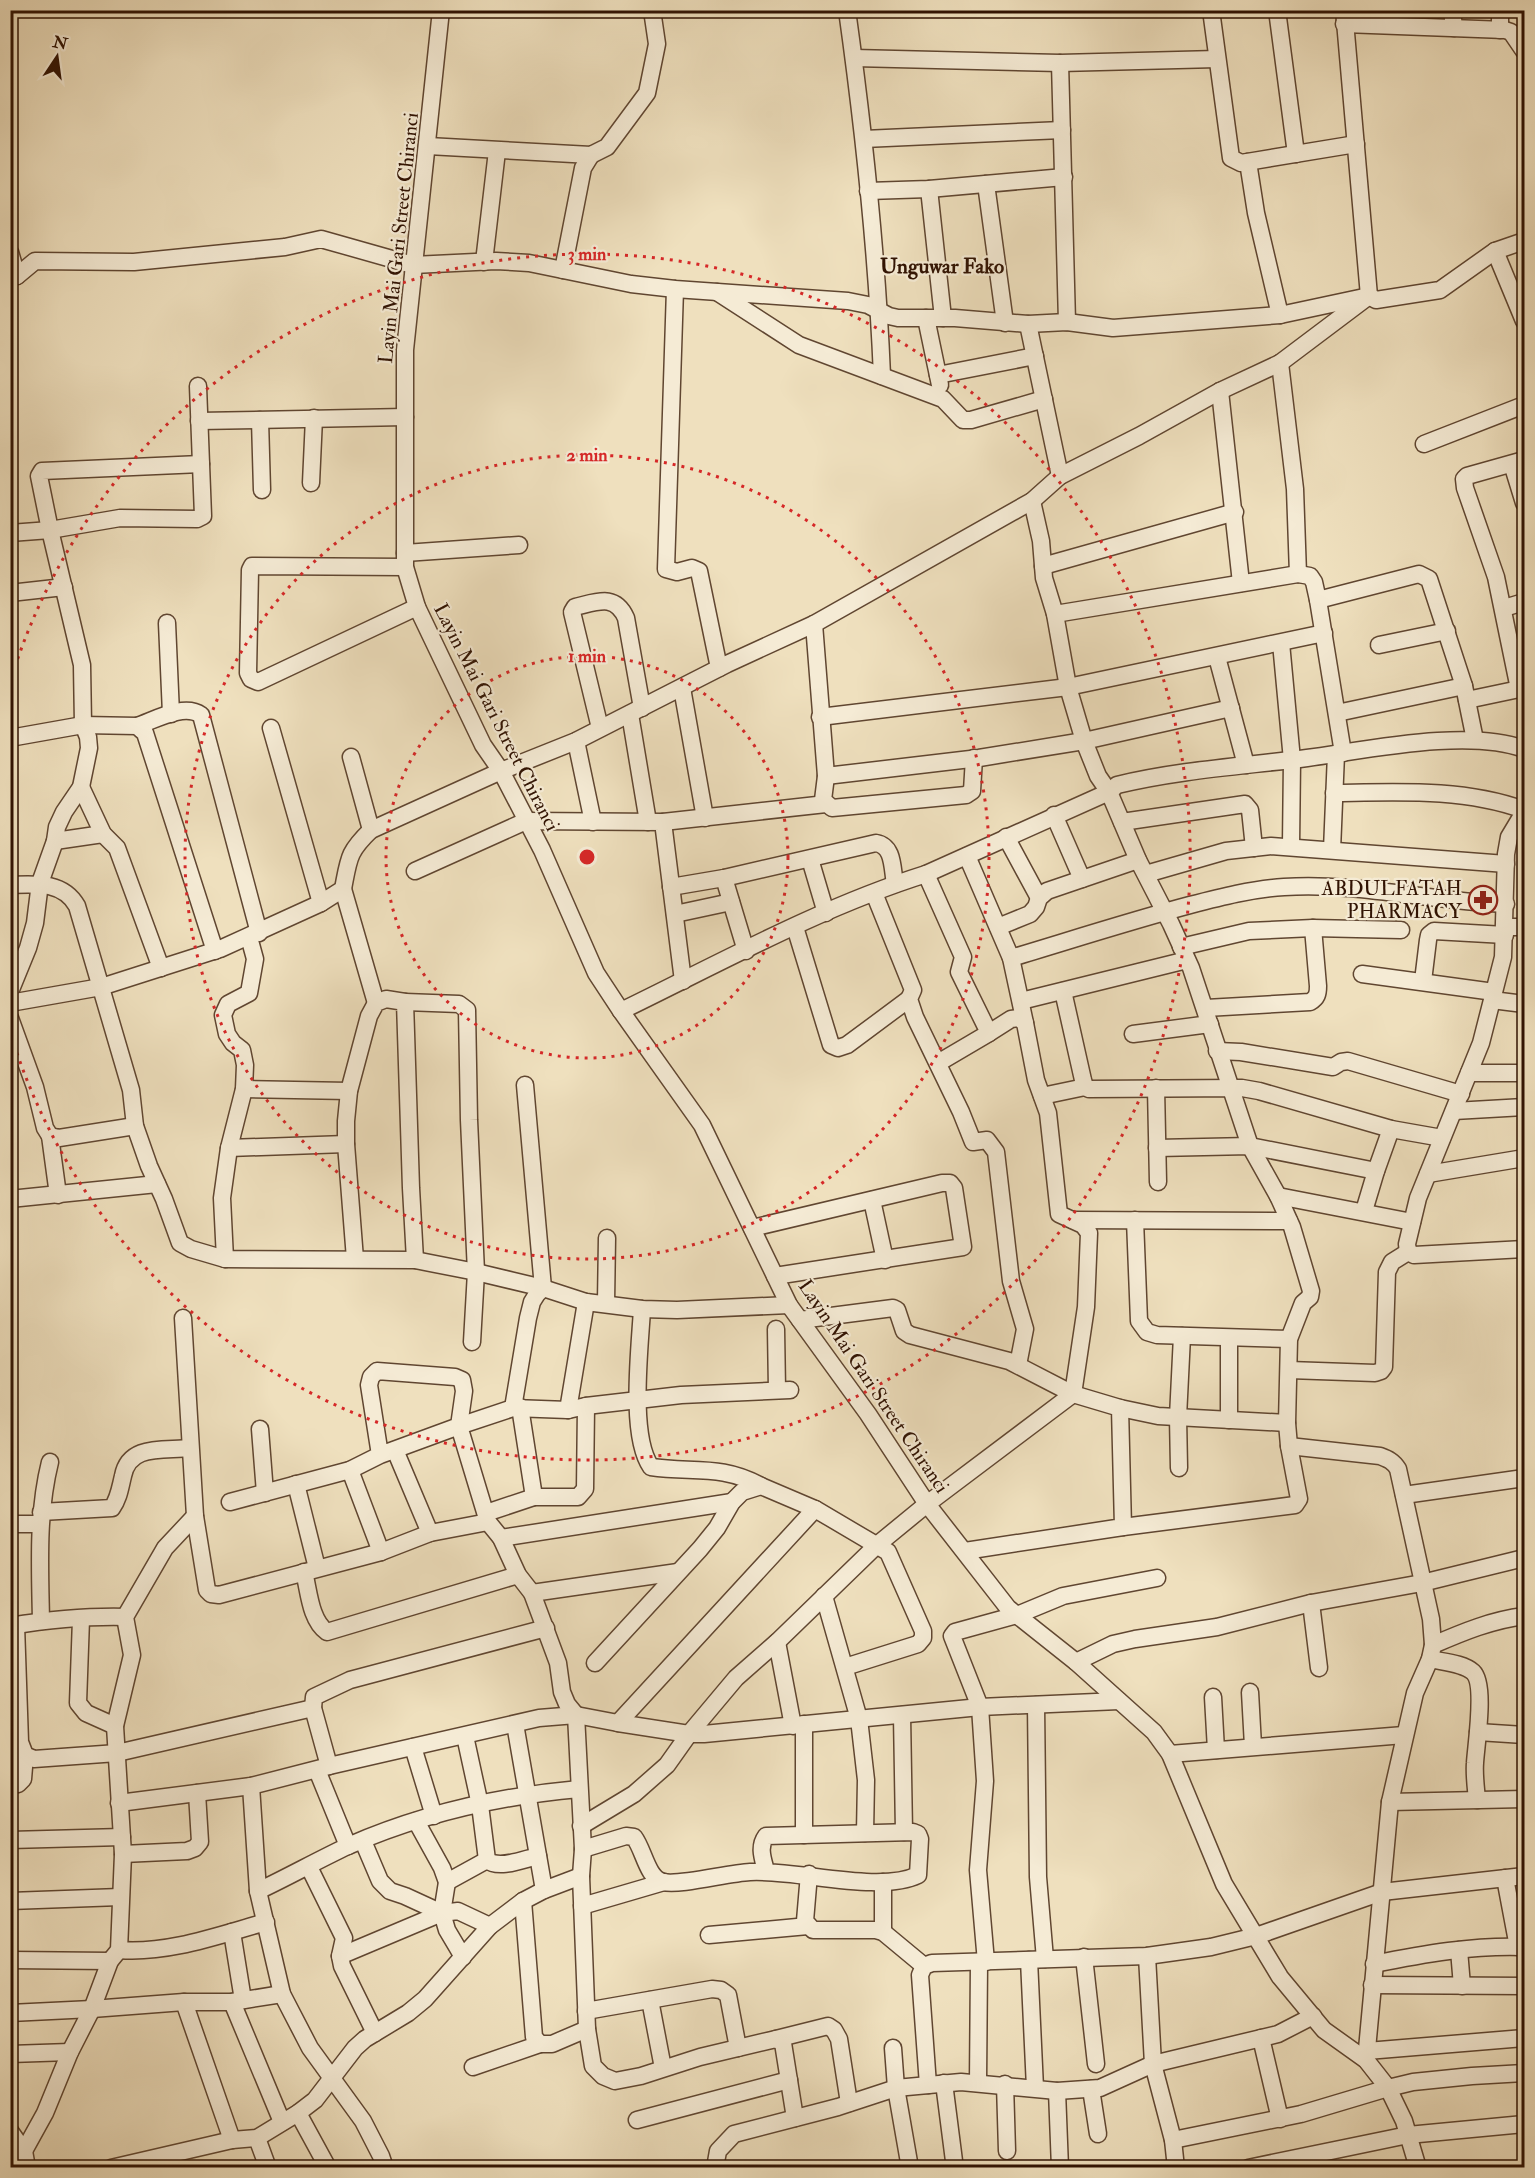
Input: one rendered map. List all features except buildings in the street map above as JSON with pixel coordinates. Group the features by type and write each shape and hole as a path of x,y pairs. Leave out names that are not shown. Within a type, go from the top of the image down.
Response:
{"street":[{"name":"Layin Mai Gari Street Chiranci","path":"441,10 405,350 405,560 417,607 483,745 501,771 542,850 596,973 702,1125 789,1305 868,1414 927,1504 1008,1608 1076,1662 1154,1732 1170,1754 1224,1884 1280,1977 1324,2030 1367,2056 1388,2088 1404,2121 1418,2168"},
{"path":"428,146 591,155 607,147 647,93 657,44 652,10"},
{"path":"847,10 864,139 880,310 882,376"},
{"path":"1211,10 1231,158 1236,162 1248,162 1356,144"},
{"path":"1277,10 1296,154"},
{"path":"1452,10 1454,28"},
{"path":"1500,10 1500,30"},
{"path":"1369,296 1344,17 1511,32 1524,51"},
{"path":"854,58 1060,63 1217,59"},
{"path":"1060,63 1067,322"},
{"path":"864,139 1062,130"},
{"path":"484,262 497,151"},
{"path":"563,270 583,168 591,155"},
{"path":"1248,162 1256,213 1280,315"},
{"path":"868,191 929,189 1064,177"},
{"path":"986,184 1005,323"},
{"path":"929,189 943,318"},
{"path":"10,252 14,276 35,261 134,262 285,247 321,239 413,266 484,262 529,263 631,284 848,301 898,318 943,318 1028,324 1067,322 1113,328 1280,315 1369,296 1376,300 1440,290 1495,251 1524,241"},
{"path":"1495,251 1524,321"},
{"path":"675,289 666,569 677,572 692,568 699,571 719,668"},
{"path":"714,290 799,345 943,399 963,420 971,420 1044,399"},
{"path":"376,1003 344,889 348,861 355,845 371,830 501,771 576,741 719,668 814,624 1032,501 1060,476 1220,391 1280,363 1369,296"},
{"path":"926,318 943,399"},
{"path":"1028,324 1060,476"},
{"path":"938,375 1035,356"},
{"path":"1280,363 1294,489 1298,574"},
{"path":"10,533 50,530 120,519 197,519 203,516 198,386"},
{"path":"1220,391 1241,583"},
{"path":"1424,444 1524,405"},
{"path":"200,421 405,417"},
{"path":"311,483 314,418"},
{"path":"260,420 262,490"},
{"path":"1337,713 1465,693 1522,688 1496,577 1465,488 1464,479 1467,476 1518,462 1524,503"},
{"path":"10,992 22,966 35,923 40,884 55,841 57,827 81,787 89,748 88,737 83,725 82,665 39,476 42,471 201,464"},
{"path":"965,1551 1123,1527 1295,1505 1299,1499 1288,1446 1289,1339 1303,1303 1310,1297 1311,1291 1289,1221 1250,1146 1217,1051 1208,1016 1184,953 1108,792 1098,776 1084,741 1068,687 1055,614 1044,578 1041,542 1032,501"},
{"path":"1043,566 1235,512"},
{"path":"417,607 258,682 250,679 248,673 250,570 252,566 405,560 519,545"},
{"path":"1055,614 1298,574 1310,576 1314,582 1318,600 1337,713 1340,754 1334,793 1332,850"},
{"path":"1318,600 1419,574 1429,579 1465,693 1475,740"},
{"path":"10,593 64,587"},
{"path":"600,728 572,612 575,607 607,601 616,603 626,618 636,711 655,822 671,887 683,981"},
{"path":"1504,608 1524,602"},
{"path":"167,623 171,714"},
{"path":"814,624 826,776 822,800 826,804 832,808 966,795 972,791 974,758"},
{"path":"1379,645 1447,631"},
{"path":"820,717 1068,687 1324,633"},
{"path":"1281,643 1292,760 1291,846"},
{"path":"1217,657 1246,765"},
{"path":"682,687 705,818"},
{"path":"826,776 974,758 1084,741 1231,708"},
{"path":"10,738 83,725 137,726 187,711 195,711 201,715 254,935 255,959 249,993 228,1004 222,1015 227,1034 242,1050 245,1065 244,1089 229,1148 222,1198 225,1259"},
{"path":"137,726 145,733 215,951"},
{"path":"271,728 321,903"},
{"path":"621,1011 795,927 968,856 1108,792 1117,785 1246,765 1435,742 1475,740 1514,745 1524,749"},
{"path":"576,741 593,822"},
{"path":"351,758 371,830"},
{"path":"81,787 103,834 117,848 161,968"},
{"path":"1334,793 1429,793 1484,798 1523,816 1509,837 1503,957 1481,1043 1418,1197 1407,1244 1408,1252"},
{"path":"415,871 526,821 655,822 826,804"},
{"path":"1122,822 1245,804 1250,810 1254,848"},
{"path":"1054,815 1082,879"},
{"path":"55,841 103,834"},
{"path":"1006,837 1039,898"},
{"path":"671,887 724,878 876,843 884,844 889,850 896,884"},
{"path":"998,927 1030,914 1039,898 1047,891 1082,879 1226,851 1291,846 1506,864"},
{"path":"581,1826 634,1794 667,1765 689,1734 736,1678 777,1642 877,1545 927,1504 1073,1394 1086,1307 1089,1233 1083,1225 1059,1214 1048,1113 1036,1080 1011,958 968,856"},
{"path":"810,859 826,913"},
{"path":"926,874 963,957 959,972 988,1033"},
{"path":"724,878 746,951"},
{"path":"10,885 40,884 62,890 71,895 77,906 131,1090 135,1126 180,1243 190,1249 225,1259 415,1260 543,1288 586,1302 642,1309 677,1310 789,1305"},
{"path":"1011,958 1165,912 1239,893 1283,887 1333,887 1474,903 1506,904"},
{"path":"10,1003 101,987 215,951 321,903 344,889"},
{"path":"795,927 831,1045 838,1048 847,1045 909,999 913,990 874,893"},
{"path":"675,914 731,902"},
{"path":"1423,981 1429,935 1434,931 1505,931 1524,927"},
{"path":"1133,1034 1208,1016 1310,1002 1318,994 1313,928"},
{"path":"1021,1001 1184,953 1249,931 1313,928 1401,930"},
{"path":"1362,974 1423,981 1524,1004"},
{"path":"1063,990 1085,1087"},
{"path":"355,1259 346,1144 349,1091 369,1016 376,1003 386,999 459,1004 467,1010 476,1272 472,1342"},
{"path":"909,999 915,1017 973,1142 987,1140 996,1152 1011,1281 1025,1329 1018,1365"},
{"path":"405,1002 415,1260"},
{"path":"10,1018 35,1087 45,1128 50,1136 58,1195"},
{"path":"938,1063 1011,1019 1018,1018 1026,1023"},
{"path":"1217,1051 1241,1052 1333,1067 1348,1061 1461,1094"},
{"path":"1469,1073 1524,1073"},
{"path":"525,1085 543,1288 532,1302 528,1318 517,1408 534,1497"},
{"path":"1042,1096 1085,1087 1089,1089 1230,1086 1259,1090 1391,1129 1442,1138"},
{"path":"1156,1088 1158,1182"},
{"path":"244,1089 349,1091"},
{"path":"1454,1111 1524,1107"},
{"path":"50,1136 59,1138 135,1126"},
{"path":"1364,1211 1391,1129"},
{"path":"229,1148 346,1144"},
{"path":"1157,1148 1250,1146 1376,1171"},
{"path":"1428,1174 1524,1158"},
{"path":"752,1228 942,1183 950,1183 954,1188 963,1247 775,1276"},
{"path":"10,1199 157,1184"},
{"path":"1278,1196 1412,1222"},
{"path":"872,1200 885,1260"},
{"path":"1073,1220 1289,1221"},
{"path":"1136,1220 1139,1321 1147,1332 1157,1335 1289,1339"},
{"path":"606,1303 607,1238"},
{"path":"1408,1252 1422,1255 1524,1249"},
{"path":"1288,1370 1375,1373 1381,1371 1384,1367 1387,1272 1392,1262 1408,1252"},
{"path":"568,1410 586,1302"},
{"path":"800,1320 893,1308 897,1310 904,1331 910,1335 1018,1365 1073,1394 1120,1408 1158,1416 1287,1424"},
{"path":"642,1309 637,1401 645,1458 651,1467 721,1471 744,1476 761,1486 815,1509 888,1552 892,1559 923,1631 923,1638 918,1644 845,1667"},
{"path":"183,1318 195,1516 207,1590 211,1594 219,1595 381,1552 430,1533 487,1517 534,1497 578,1497 585,1489 586,1406"},
{"path":"230,1502 350,1470 459,1426 517,1408 568,1410 586,1406 693,1395 784,1390 776,1329"},
{"path":"1179,1468 1178,1417 1182,1336"},
{"path":"1229,1338 1229,1420"},
{"path":"430,1533 388,1453 369,1385 371,1377 377,1371 455,1377 462,1380 464,1391 459,1426 487,1517 501,1538 518,1575 532,1593 558,1663 562,1692 567,1704 576,1715 583,1849 581,1876 586,2029 593,2066 603,2076 615,2081 828,2026 834,2030 839,2039 849,2103"},
{"path":"1120,1408 1123,1527"},
{"path":"260,1429 265,1493"},
{"path":"1288,1446 1388,1459 1398,1469 1431,1619 1431,1652 1415,1693 1390,1802 1367,2056 1524,2038"},
{"path":"10,1524 112,1508 117,1501 125,1464 132,1457 141,1452 190,1448"},
{"path":"41,1621 40,1518 43,1490 50,1462"},
{"path":"350,1470 381,1552"},
{"path":"1404,1495 1524,1478"},
{"path":"296,1485 311,1570 316,1619 320,1627 327,1632 518,1575"},
{"path":"595,1663 717,1528 732,1502 742,1492 761,1486"},
{"path":"501,1538 732,1502"},
{"path":"618,1723 815,1509"},
{"path":"26,2159 70,2052 92,2010 115,1956 121,1921 123,1854 118,1803 116,1726 132,1655 125,1617 165,1548 195,1516"},
{"path":"1076,1662 1113,1644 1135,1638 1216,1627 1311,1603 1422,1583 1524,1558"},
{"path":"532,1593 678,1572"},
{"path":"978,2083 982,1963 978,1870 985,1781 980,1707 952,1636 955,1632 1017,1615 1063,1596 1156,1578"},
{"path":"824,1596 859,1719 866,1780 865,1833"},
{"path":"1311,1603 1319,1668"},
{"path":"1431,1652 1477,1627 1524,1616"},
{"path":"10,1785 18,1784 23,1779 25,1755 20,1742 13,1625 41,1621 125,1617"},
{"path":"81,1619 78,1703 86,1713 116,1726"},
{"path":"442,1913 390,1891 380,1881 355,1844 323,1768 313,1708 314,1697 337,1684 546,1628"},
{"path":"777,1642 798,1725 804,1835"},
{"path":"1431,1652 1467,1667 1476,1674 1479,1682 1475,1764 1477,1800"},
{"path":"1250,1692 1253,1746"},
{"path":"1213,1697 1216,1750"},
{"path":"118,1803 251,1786 539,1718 576,1715 689,1734 980,1707 1119,1701"},
{"path":"1035,2088 1038,1877 1036,1705"},
{"path":"25,1755 34,1759 117,1753 313,1708"},
{"path":"902,1715 904,1832"},
{"path":"515,1724 544,1890"},
{"path":"1478,1732 1524,1735"},
{"path":"465,1736 480,1805 487,1860 490,1863 503,1864 538,1856"},
{"path":"1170,1754 1404,1736"},
{"path":"413,1747 434,1816"},
{"path":"251,1786 258,1891 282,1994 310,2048 363,2121 385,2168"},
{"path":"258,1891 355,1844 416,1821 527,1794 579,1790"},
{"path":"123,1854 187,1851 195,1848 200,1842 197,1793"},
{"path":"1390,1802 1524,1799"},
{"path":"416,1821 442,1868 447,1882 442,1913 447,1930 463,1957"},
{"path":"582,1906 664,1882 681,1882 730,1873 766,1871 883,1882 912,1878 918,1875 920,1839 918,1834 913,1832 766,1836 761,1842 761,1848 766,1871"},
{"path":"583,1849 626,1836 634,1837 641,1846 652,1874 656,1879 664,1882"},
{"path":"10,1840 122,1837"},
{"path":"447,1882 487,1860"},
{"path":"309,1867 344,1938 340,1956 342,1966 375,2033"},
{"path":"809,1874 805,1921 813,1930 883,1932 924,1966"},
{"path":"111,2168 232,2140 257,2138 298,2113 315,2100 355,2048 425,1999 490,1926 523,1901 581,1876"},
{"path":"954,2161 936,2084 920,1975 924,1966 932,1963 1147,1956 1211,1947 1256,1936 1382,1892 1524,1876"},
{"path":"1374,1964 1424,1954 1499,1946 1521,1947 1505,1878"},
{"path":"883,1882 883,1932"},
{"path":"10,1901 120,1897"},
{"path":"523,1901 534,2037 540,2044"},
{"path":"340,1956 442,1913 458,1911 490,1926"},
{"path":"10,1960 115,1956 144,1952 266,1922"},
{"path":"709,1935 808,1926"},
{"path":"232,1932 237,2001 282,2122"},
{"path":"1459,1950 1462,1986"},
{"path":"1147,1956 1153,2064 1173,2139 1176,2168"},
{"path":"1083,1957 1096,2064"},
{"path":"1372,1985 1524,1986"},
{"path":"586,2011 712,1989 721,1990 728,1995 738,2048"},
{"path":"10,2013 237,2001 282,1994"},
{"path":"650,2000 663,2068"},
{"path":"184,2002 232,2140"},
{"path":"715,2168 718,2151 734,2134 896,2088 978,2083 1057,2091 1100,2088 1153,2064 1278,2034 1313,2016"},
{"path":"473,2067 540,2044 552,2044 586,2029"},
{"path":"1261,2038 1280,2119"},
{"path":"776,2039 783,2043 795,2118"},
{"path":"893,2048 896,2088 910,2168"},
{"path":"10,2054 70,2052"},
{"path":"1173,2139 1280,2119 1388,2088 1433,2079 1524,2073"},
{"path":"637,2120 789,2079"},
{"path":"1005,2084 1007,2151"},
{"path":"1090,2089 1098,2134"},
{"path":"1057,2091 1060,2168"},
{"path":"298,2113 328,2168"},
{"path":"1248,2168 1288,2163 1408,2135 1524,2124"},
{"path":"10,2131 26,2159"},
{"path":"257,2138 268,2168"}],"place":[{"name":"ABDULFATAH PHARMACY","path":"1483,900"}],"district":[{"name":"Unguwar Fako","path":"942,266"}]}
